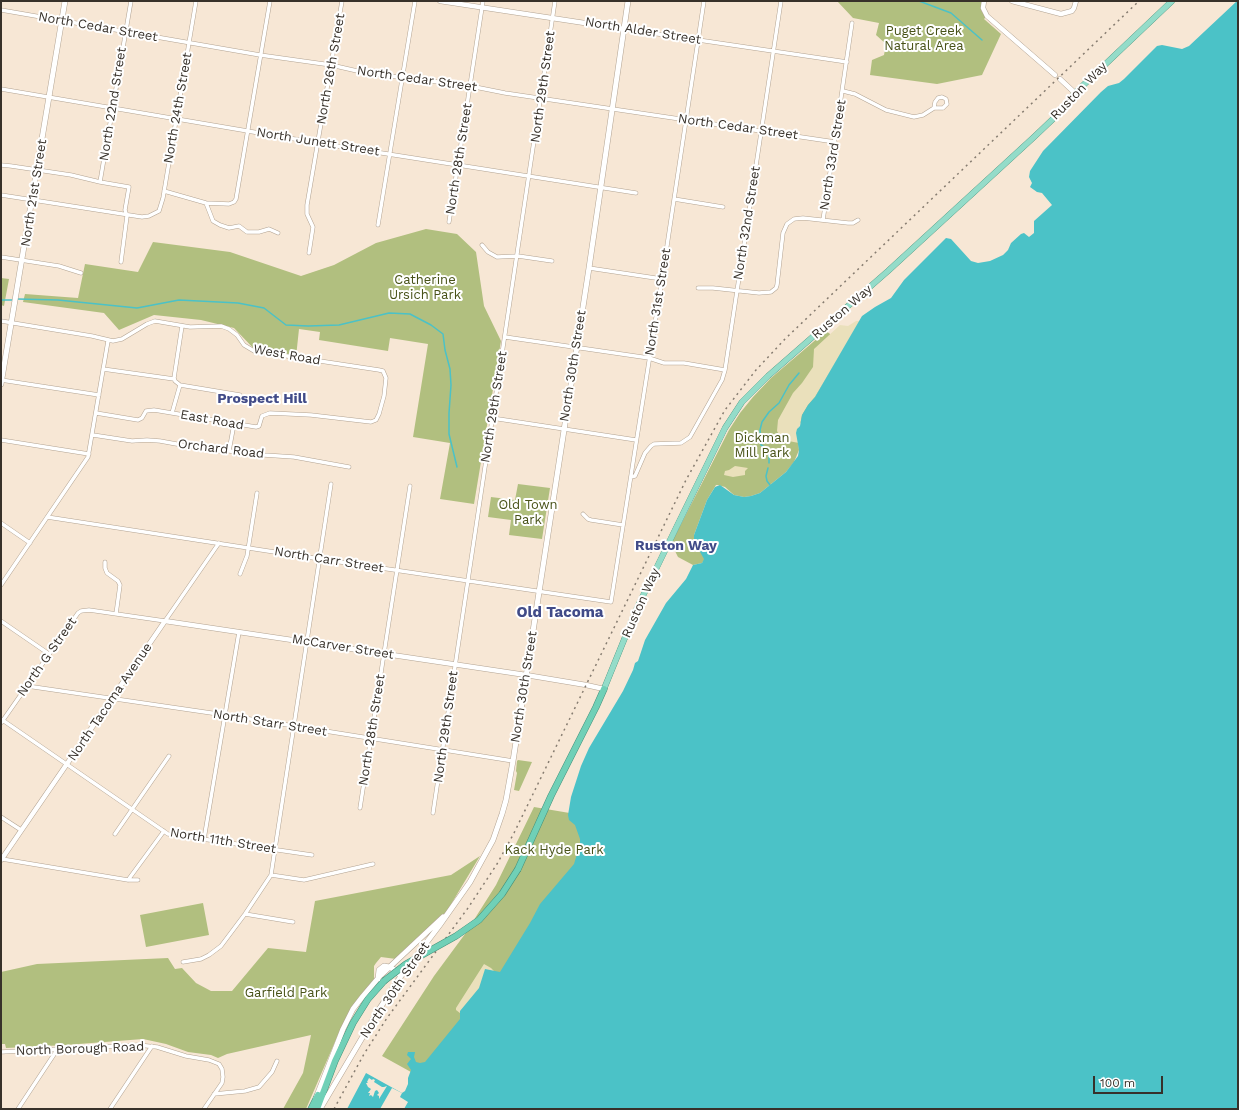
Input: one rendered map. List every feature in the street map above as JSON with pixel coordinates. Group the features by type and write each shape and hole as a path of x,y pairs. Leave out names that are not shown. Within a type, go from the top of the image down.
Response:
{"highway":[{"path":"314,1108 348,1032 368,999 384,981 406,964 456,936 479,920 502,894 518,869 551,796 604,689"}],"main road":[{"name":"North 21st Street","path":"1,381 65,1"},
{"name":"North 30th Street","path":"320,1109 378,1011 401,976 439,926 474,876 493,840 506,800 589,268 628,1"},
{"name":"Ruston Way","path":"604,689 637,608 674,530 725,428 742,402 768,376 876,282 1029,142 1054,118 1075,93 1172,1"},
{"path":"390,967 448,912"},
{"path":"314,1108 347,1019 363,996 378,979 378,971 380,968 385,966 390,967 397,972 398,976 382,1001 378,1011"}],"street":[{"name":"North 22nd Street","path":"100,182 131,1"},
{"name":"North 24th Street","path":"127,216 149,216 160,208 196,1"},
{"path":"164,191 206,203 225,205 234,202 270,1"},
{"name":"North 26th Street","path":"309,253 314,227 307,214 307,211 330,65 342,1"},
{"path":"378,225 415,1"},
{"name":"North Alder Street","path":"440,1 847,62"},
{"name":"North 28th Street","path":"449,222 483,1"},
{"name":"North 29th Street","path":"433,813 492,418 518,256 555,1"},
{"name":"North 31st Street","path":"612,602 704,1"},
{"name":"North 32nd Street","path":"631,478 635,476 645,453 650,446 654,444 681,443 690,437 720,385 725,370 781,1"},
{"path":"984,1 983,8 987,16 1055,75"},
{"path":"1012,1 1061,14 1072,11 1076,1"},
{"name":"North Cedar Street","path":"1,10 260,55 330,65 366,73 470,86 835,142"},
{"name":"North 33rd Street","path":"823,220 852,23"},
{"path":"1060,79 1075,93"},
{"name":"North Junett Street","path":"1,89 318,143 636,193"},
{"name":"North 33rd Street","path":"843,91 855,94 886,110 904,115 920,117 934,108"},
{"path":"1,165 71,175 129,187 125,210 127,216 121,262"},
{"path":"1,195 127,216"},
{"path":"674,199 723,207"},
{"path":"206,203 213,221 220,225 229,228 239,226 247,232 269,229 278,233"},
{"path":"698,288 737,290 762,294 772,292 777,285 782,233 787,224 798,218 848,223 853,223 858,220"},
{"path":"482,245 488,252 497,257 518,256 552,262"},
{"path":"1,257 59,266 81,273"},
{"path":"589,268 662,279"},
{"path":"1,321 12,321 92,336 108,341 89,454 1,585"},
{"name":"West Road","path":"108,341 122,339 154,322 182,326 221,326 229,329 237,335 244,345 254,351 383,371 386,378 384,396 380,414 374,421"},
{"path":"174,379 182,326"},
{"path":"505,337 649,358 664,363 684,363 725,370"},
{"path":"103,369 174,379 180,385 240,395"},
{"path":"1,381 99,395"},
{"path":"172,413 180,385"},
{"name":"East Road","path":"96,413 138,420 142,418 144,413 149,410 258,427 262,416 270,413 311,415 368,422 374,421"},
{"path":"492,418 636,440"},
{"path":"230,451 234,424"},
{"name":"Orchard Road","path":"93,434 132,441 160,441 216,451 294,457 349,467"},
{"path":"1,440 89,454"},
{"path":"183,962 201,959 217,949 228,938 271,875 331,484"},
{"name":"North 28th Street","path":"360,808 410,486"},
{"path":"240,574 249,548 257,493"},
{"path":"583,514 591,520 623,525"},
{"name":"North Carr Street","path":"47,516 320,559 612,602"},
{"path":"1,523 30,543"},
{"name":"North Tacoma Avenue","path":"1,860 219,543"},
{"path":"105,562 107,573 118,581 120,585 116,614"},
{"name":"McCarver Street","path":"81,611 89,610 455,664 604,689"},
{"name":"North G Street","path":"2,721 73,619 81,611"},
{"path":"1,621 49,654"},
{"path":"204,839 240,632"},
{"name":"North Starr Street","path":"27,686 225,715 513,761"},
{"name":"North 11th Street","path":"2,721 68,764 168,834 312,855"},
{"path":"115,834 169,756"},
{"path":"1,817 21,830"},
{"path":"128,880 132,877 164,831"},
{"path":"1,860 128,880 138,880"},
{"path":"271,875 304,880 373,864"},
{"path":"245,914 293,922"},
{"name":"North Borough Road","path":"1,1052 138,1045 152,1046 186,1056 209,1060 219,1064 222,1069 223,1077 222,1082 214,1094"},
{"path":"110,1109 152,1046"},
{"path":"18,1109 56,1050"},
{"path":"204,1109 214,1094 245,1091 259,1087 272,1072 277,1060"}],"green space":[{"name":"Puget Creek Natural Area","path":"837,1 982,1 981,10 986,17 984,19 1001,34 982,75 937,84 870,75 872,60 884,55 886,44 876,35 879,23 853,18"},
{"name":"Catherine Ursich Park","path":"426,229 457,234 476,252 484,306 501,341 474,504 440,499 450,443 413,437 428,344 390,338 388,351 319,340 320,332 299,329 296,357 257,352 234,328 201,320 154,315 119,330 104,313 23,302 25,294 78,298 85,264 138,272 153,242 230,252 301,276 334,265 376,243"},
{"path":"1,278 9,279 4,306 1,305"},
{"name":"Dickman Mill Park","path":"826,331 845,345 797,429 799,450 794,462 786,472 760,493 751,496 744,497 734,495 725,487 716,485 707,500 694,535 694,541 705,559 702,563 693,565 678,557 675,551 669,548 729,430 740,413 771,378"},
{"name":"Old Town Park","path":"518,484 550,488 542,539 509,535 511,520 488,517 491,497 515,500"},
{"path":"518,760 532,762 519,791 514,790"},
{"name":"Kack Hyde Park","path":"534,807 617,821 420,1077 382,1056 434,976 465,934 496,885"},
{"name":"Garfield Park","path":"480,856 447,911 396,959 381,957 376,963 374,966 374,979 341,1028 306,1109 283,1109 303,1073 311,1035 227,1054 218,1058 211,1055 188,1052 166,1044 143,1039 6,1048 5,1044 1,1044 1,972 37,964 168,958 175,969 182,968 196,983 211,991 232,991 268,948 306,952 315,901 451,875"},
{"path":"203,903 209,935 146,947 140,915"}],"sand":[{"path":"856,321 860,321 815,397 802,415 800,425 797,429 799,443 783,440 777,431 778,420 793,393 813,367 814,349 840,325 848,326"},
{"path":"735,466 748,468 745,471 745,475 733,477 724,475 725,471"},
{"path":"484,964 491,968 500,977 465,1017 456,1010 456,1008"}],"water":[{"path":"1237,1 1238,1109 347,1109 366,1073 402,1093 405,1091 411,1070 407,1064 411,1059 407,1055 408,1052 415,1052 414,1057 416,1062 425,1062 460,1019 460,1011 479,988 485,969 500,972 540,904 574,864 580,839 575,825 569,820 568,815 571,797 581,766 589,748 623,691 635,663 638,661 645,640 666,603 686,579 693,565 702,563 704,559 694,541 694,535 707,500 715,487 720,485 734,495 744,497 751,496 760,493 786,472 798,456 799,450 796,433 800,426 802,415 815,397 862,316 891,298 904,280 946,238 951,239 971,261 978,263 990,261 1003,255 1008,250 1011,243 1021,234 1024,233 1029,237 1034,233 1034,221 1052,205 1042,193 1037,192 1030,187 1032,183 1029,177 1030,171 1043,151 1101,92 1108,86 1119,83 1124,79 1157,46 1162,45 1182,49 1189,46"}],"pier":[{"path":"369,1078 375,1080 374,1082 382,1087 387,1086 379,1099 379,1096 377,1095 379,1093 377,1090 375,1091 373,1097 371,1095 369,1096 370,1093 368,1093 371,1089 366,1083 368,1083"},
{"path":"392,1088 402,1093 400,1097 408,1102 404,1109 380,1109"}],"waterway":[{"path":"919,1 951,13 982,40"},
{"path":"17,299 58,300 137,308 179,300 238,303 264,308 286,325 308,326 339,325 389,313 410,314 431,325 443,334 450,369 451,385 449,434 457,467"},
{"path":"1,300 13,300"},
{"path":"769,463 769,454 766,448 761,445 760,430 762,422 769,412 779,403 789,385 799,373"},
{"path":"768,468 766,476 770,485"}],"railway":[{"path":"334,1109 364,1054 387,1018 468,908 497,864 514,833 686,480 725,410 756,370 785,339 1139,1"}],"district":[{"name":"Prospect Hill","path":"262,399"},
{"name":"Ruston Way","path":"676,546"},
{"name":"Old Tacoma","path":"560,613"}]}
